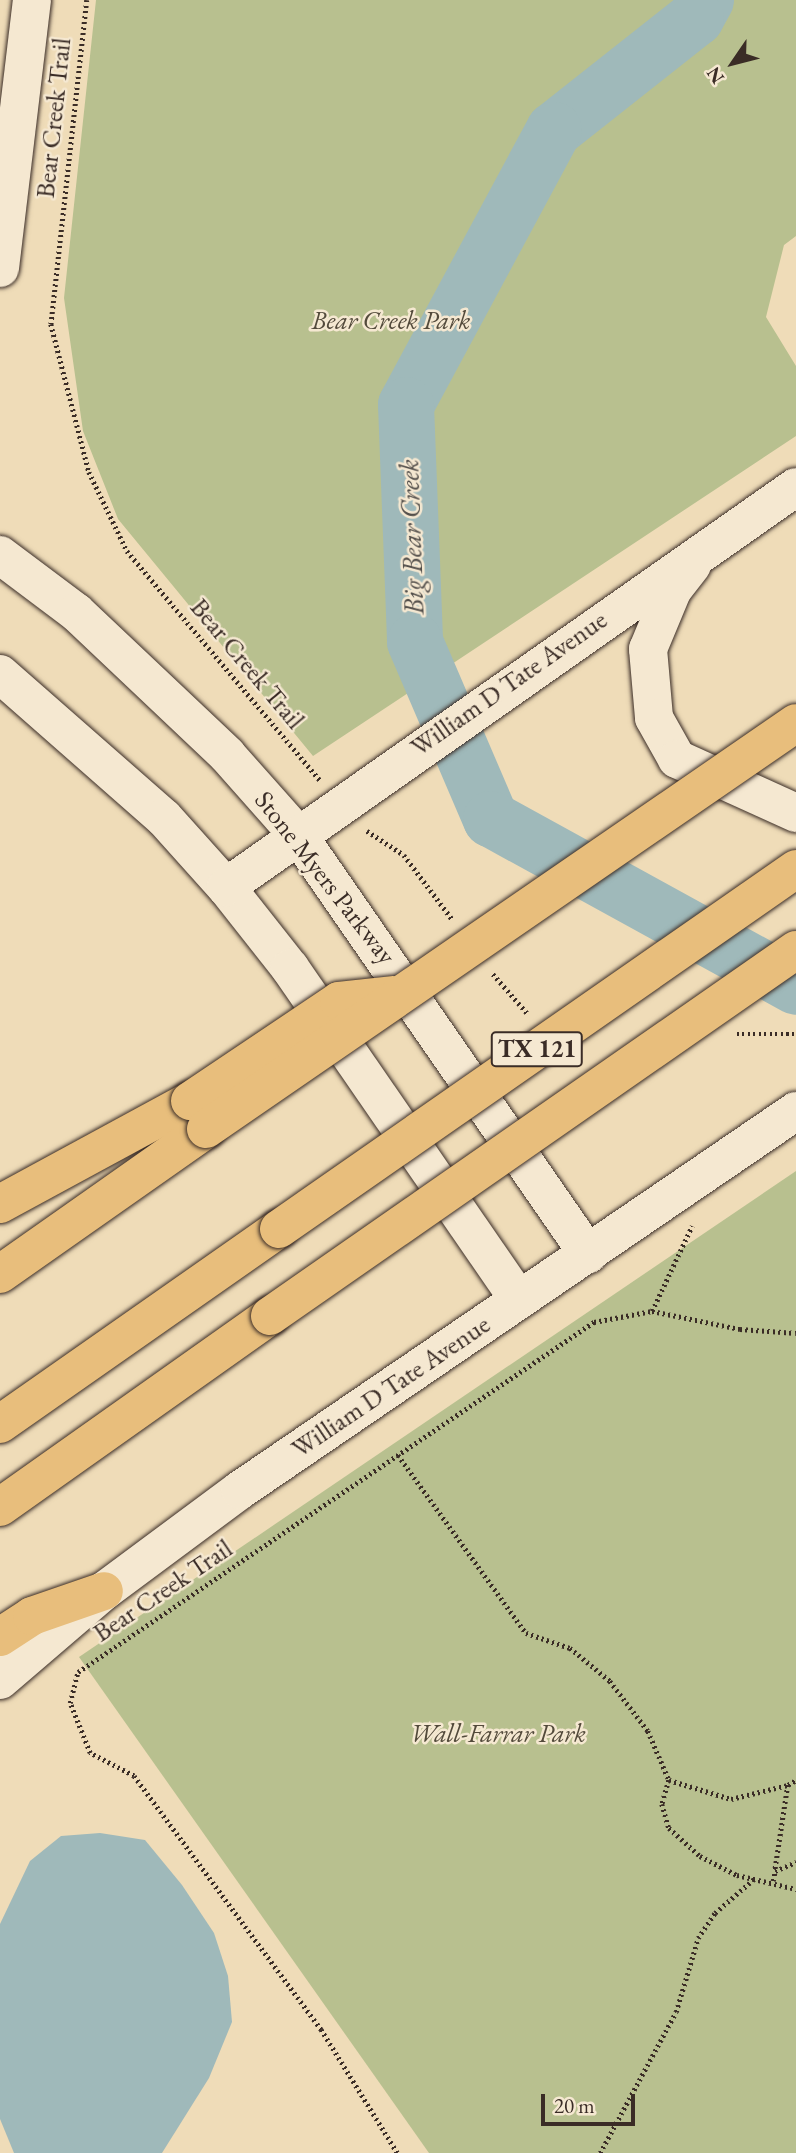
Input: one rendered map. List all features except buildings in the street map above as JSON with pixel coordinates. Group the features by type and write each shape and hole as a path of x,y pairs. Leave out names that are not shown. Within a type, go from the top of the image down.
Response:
{"highway":[{"path":"0,1204 198,1115 399,994 796,723"},
{"name":"TX 121","path":"0,1424 796,869"},
{"path":"0,1507 796,950"},
{"path":"0,1274 198,1115"},
{"path":"0,1637 32,1616 104,1591"}],"main road":[{"path":"0,268 32,0"},
{"name":"William D Tate Avenue","path":"226,887 587,629 796,487"},
{"path":"701,552 673,589 648,649 654,718 677,759 796,813"},
{"name":"Stone Myers Parkway","path":"0,555 86,621 228,755 298,835 588,1255"},
{"path":"0,674 164,818 226,887 290,968 519,1300"},
{"name":"William D Tate Avenue","path":"0,1680 104,1591 519,1300 796,1111"}],"path":[{"name":"Bear Creek Trail","path":"87,0 51,324 89,471 127,551 363,828 404,855 454,922"},
{"path":"488,966 521,1011 534,1016"},
{"path":"722,1034 796,1034"},
{"path":"652,1311 680,1242 701,1213"},
{"name":"Bear Creek Trail","path":"397,2153 321,2030 134,1776 90,1753 70,1703 78,1672 594,1322 652,1311 740,1329 796,1333"},
{"path":"398,1455 526,1633 570,1648 610,1681 648,1731 669,1780 662,1804 669,1828 700,1856 755,1878 796,1889"},
{"path":"669,1780 730,1799 788,1786 796,1780"},
{"path":"773,1881 788,1786"},
{"path":"775,1871 796,1862"},
{"path":"600,2153 676,2012 698,1938 715,1913 755,1878"}],"green space":[{"name":"Bear Creek Park","path":"96,0 796,0 796,236 784,245 766,317 796,366 796,436 313,756 118,519 83,431 64,298"},
{"name":"Wall-Farrar Park","path":"796,1171 796,2153 429,2153 79,1657"}],"water":[{"path":"100,1833 145,1840 182,1885 214,1933 228,1976 232,2022 209,2078 162,2153 14,2153 0,2119 0,1924 30,1861 61,1836"}],"waterway":[{"name":"Big Bear Creek","path":"706,0 696,18 554,130 406,405 415,642 491,819 796,987"}]}
